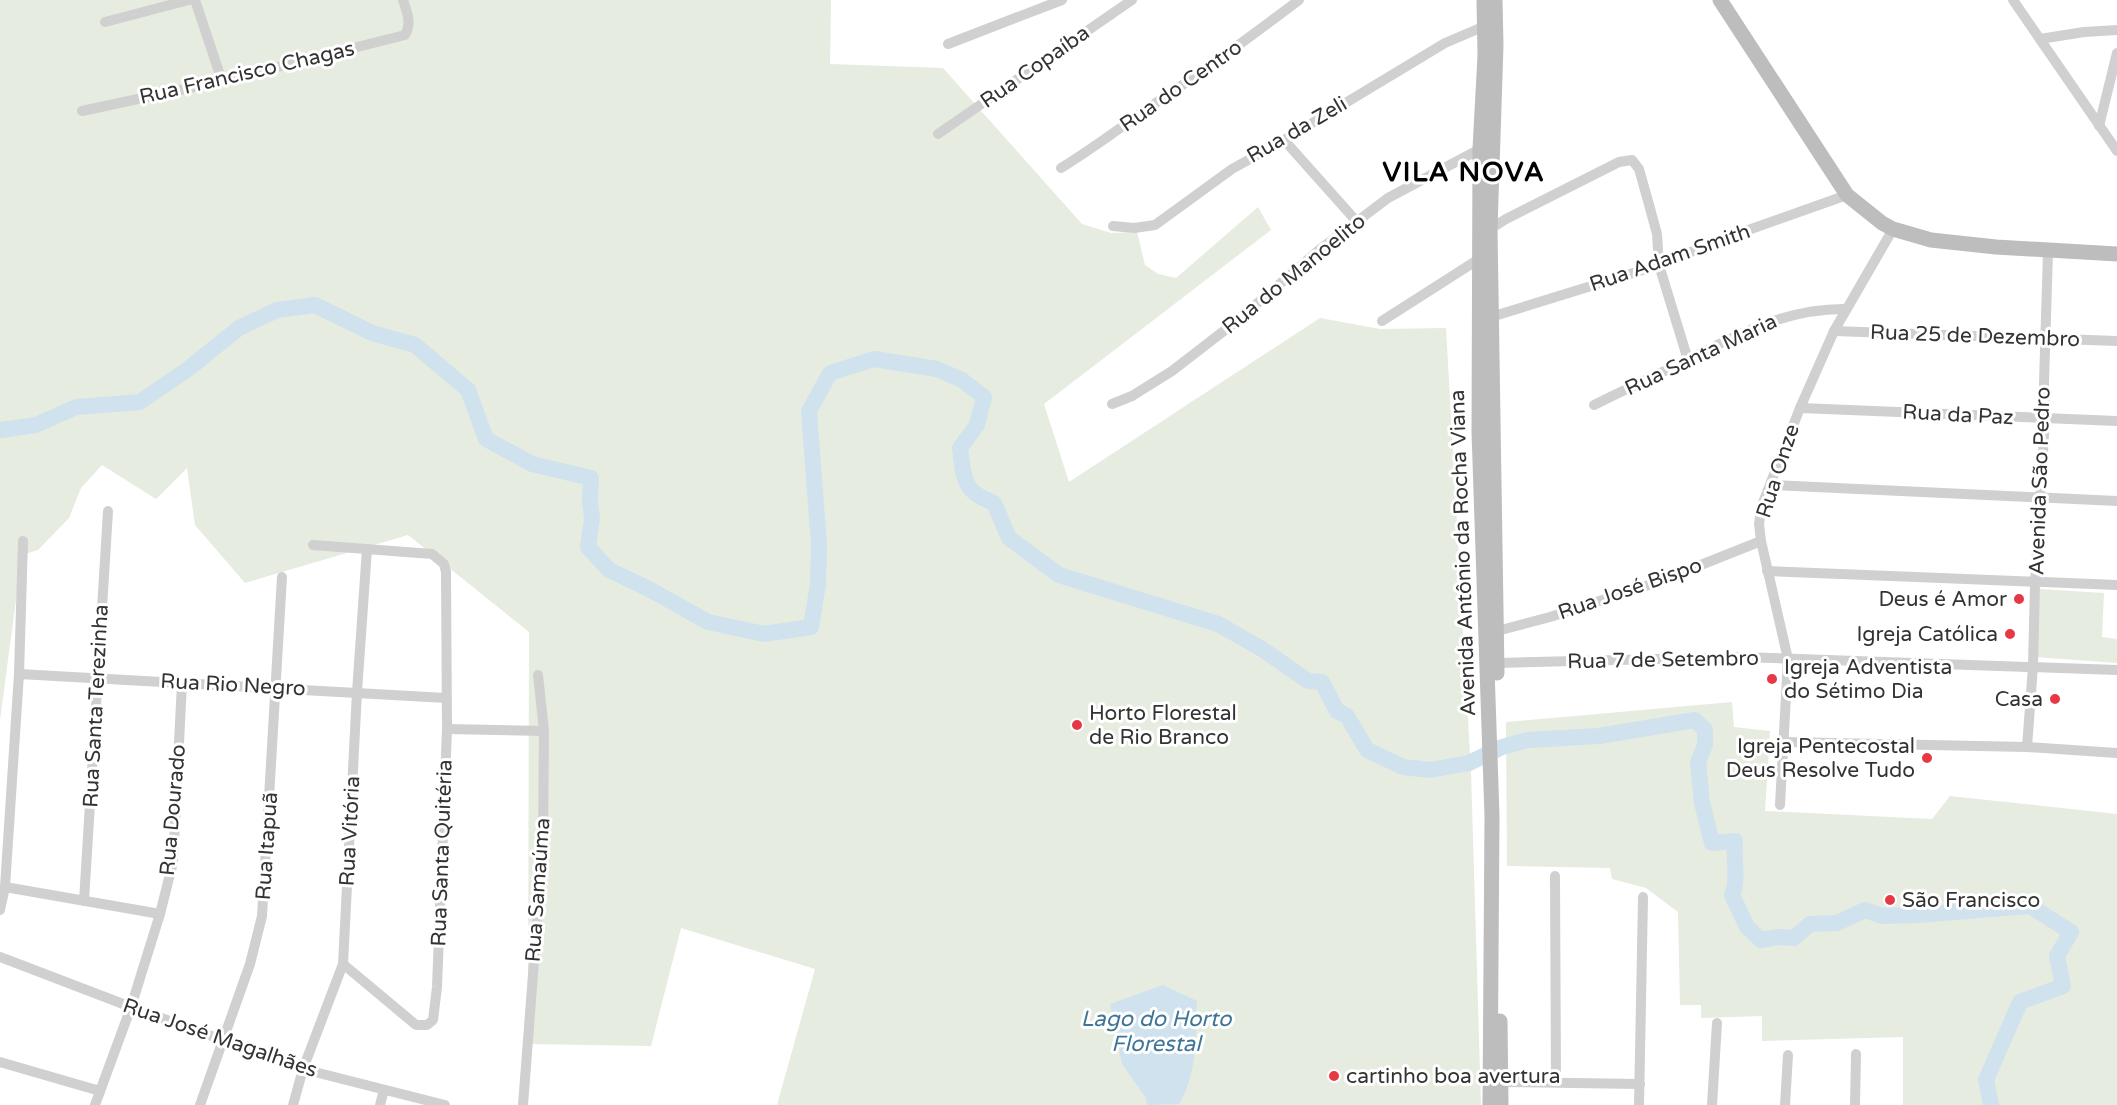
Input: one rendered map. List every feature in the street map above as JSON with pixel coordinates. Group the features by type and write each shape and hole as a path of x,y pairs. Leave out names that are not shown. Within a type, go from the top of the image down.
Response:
{"main road":[{"name":"Avenida Antônio da Rocha Viana","path":"1484,0 1485,56 1480,149 1479,432 1494,742 1501,1105"},
{"name":"Avenida Antônio da Rocha Viana","path":"1494,742 1497,631 1490,229 1496,45 1495,0"},
{"path":"1720,0 1847,195 1866,212 1893,230 1931,240 1996,248 2117,254"},
{"name":"Avenida Antônio da Rocha Viana","path":"1490,1105 1495,816"}],"street":[{"path":"105,22 189,0"},
{"path":"195,0 222,81"},
{"name":"Rua Francisco Chagas","path":"82,111 222,81 405,35 409,28 403,0"},
{"path":"948,44 1062,0"},
{"name":"Rua Copaíba","path":"938,134 1115,5 1132,0"},
{"name":"Rua do Centro","path":"1061,168 1100,144 1194,78 1299,0"},
{"path":"2013,0 2117,151"},
{"name":"Rua da Zeli","path":"1113,226 1134,228 1155,225 1232,168 1284,140 1445,43 1485,26"},
{"path":"2040,39 2084,32 2117,30"},
{"path":"2099,126 2117,52"},
{"path":"1284,140 1358,223"},
{"name":"Rua do Manoelito","path":"1112,404 1132,396 1172,371 1238,320 1319,250 1358,223 1388,198 1480,149"},
{"path":"1490,229 1620,162 1632,160 1639,169 1648,201 1657,234 1659,265 1688,360"},
{"name":"Rua Adam Smith","path":"1491,317 1659,265 1723,239 1847,195"},
{"name":"Rua Onze","path":"1780,805 1788,659 1761,541 1759,524 1762,505 1800,408 1834,331 1893,230"},
{"name":"Avenida São Pedro","path":"2027,747 2045,419 2048,251"},
{"path":"1382,321 1479,259"},
{"name":"Rua Santa Maria","path":"1594,405 1718,344 1775,319 1806,311 1846,309"},
{"name":"Rua 25 de Dezembro","path":"1834,331 2117,341"},
{"name":"Rua da Paz","path":"1800,408 2117,421"},
{"path":"1770,485 2117,501"},
{"name":"Rua Santa Terezinha","path":"84,902 108,511"},
{"path":"0,910 5,887 19,674 23,541"},
{"name":"Rua José Bispo","path":"1497,631 1550,617 1658,582 1761,541"},
{"path":"313,545 367,549"},
{"name":"Rua Santa Quitéria","path":"343,964 416,1025 427,1025 433,1020 438,987 447,729 446,572 444,564 432,554 367,549"},
{"name":"Rua Vitória","path":"293,1105 303,1069 343,964 367,549"},
{"path":"1767,571 2117,585"},
{"name":"Rua Itapuã","path":"200,1105 225,1041 250,964 262,916 282,577"},
{"name":"Rua 7 de Setembro","path":"1497,663 1741,657 2117,670"},
{"name":"Rua Rio Negro","path":"19,674 446,698"},
{"name":"Rua Samaúma","path":"523,1105 543,844 544,731 538,675"},
{"name":"Rua Dourado","path":"95,1105 131,1007 160,914 172,862 182,683"},
{"path":"447,729 544,731"},
{"path":"1784,742 2027,747 2117,753"},
{"path":"1554,876 1556,1082"},
{"path":"5,887 160,914"},
{"path":"1639,1105 1643,897"},
{"name":"Rua José Magalhães","path":"0,957 303,1069 384,1090 416,1101 445,1105"},
{"path":"1712,1105 1717,1023"},
{"path":"1856,1054 1856,1105"},
{"path":"1785,1105 1788,1055"},
{"path":"0,1062 100,1091"},
{"path":"1501,1082 1640,1084"},
{"path":"380,1105 384,1090"}],"shaded area":[{"path":"0,0 831,0 830,64 943,68 1082,224 1111,233 1137,232 1145,265 1158,274 1176,278 1258,207 1271,230 1044,404 1069,482 1320,318 1380,329 1446,328 1471,772 1481,1105 777,1105 815,969 681,928 651,1046 528,1044 529,632 408,535 245,583 195,525 187,468 156,499 102,465 81,488 69,518 38,550 22,555 0,720"},
{"path":"2039,589 2104,593 2102,637 2117,639 2117,663 2035,657"},
{"name":"São Francisco","path":"1732,702 1734,727 1770,731 1765,811 1932,819 1950,796 2117,814 2117,1105 1903,1105 1903,1037 1762,1041 1762,1016 1701,1018 1701,1005 1680,1005 1678,912 1646,888 1612,879 1610,868 1507,866 1506,722"}],"water":[{"name":"Lago do Horto Florestal","path":"1163,985 1197,1001 1193,1067 1179,1104 1147,1105 1146,1098 1122,1064 1110,1004"}],"waterway":[{"path":"0,430 36,425 76,407 140,402 188,369 239,328 277,310 315,305 372,333 415,345 468,390 486,439 532,464 591,478 592,518 588,547 609,570 708,622 764,634 811,627 818,584 819,545 809,411 830,373 874,359 937,369 962,380 984,397 977,425 960,448 962,468 966,483 970,488 976,494 994,503 1009,538 1059,575 1218,624 1262,649 1308,681 1322,682 1337,711 1347,716 1367,750 1403,767 1430,770 1469,763 1502,747 1528,740 1599,736 1695,720 1705,730 1705,745 1698,762 1702,803 1712,843 1735,841 1735,882 1732,895 1747,927 1761,940 1779,937 1794,938 1810,924 1837,923 1865,910 1882,916 2030,906 2071,932 2057,956 2063,986 2020,1002 1986,1080 1991,1105"}],"place":[{"name":"Deus é Amor","path":"2019,599"},
{"name":"Igreja Católica","path":"2010,634"},
{"name":"Igreja Adventista do Sétimo Dia","path":"1772,679"},
{"name":"Casa","path":"2055,699"},
{"name":"Horto Florestal de Rio Branco","path":"1077,725"},
{"name":"Igreja Pentecostal Deus Resolve Tudo","path":"1927,758"},
{"name":"São Francisco","path":"1890,900"},
{"name":"cartinho boa avertura","path":"1334,1076"}],"district":[{"name":"VILA NOVA","path":"1464,172"}]}
